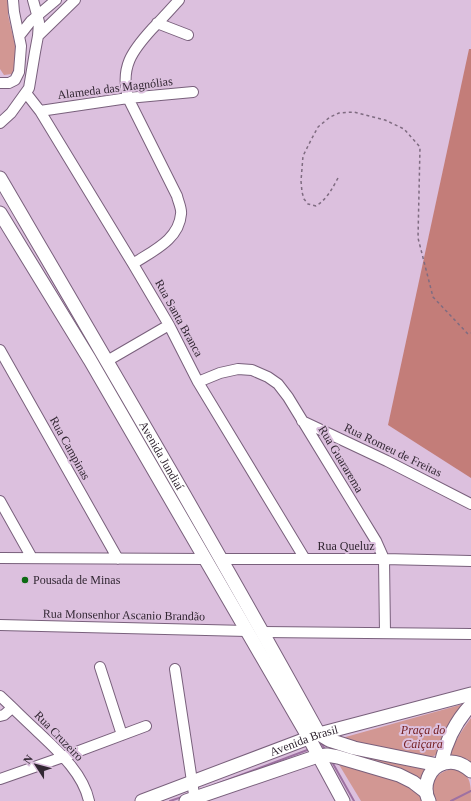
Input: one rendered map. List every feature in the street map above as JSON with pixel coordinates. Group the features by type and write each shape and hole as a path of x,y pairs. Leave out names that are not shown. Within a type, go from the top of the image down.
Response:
{"main road":[{"name":"Avenida Jundiaí","path":"0,178 263,632 318,745"},
{"name":"Avenida Jundiaí","path":"0,213 90,360 246,631 318,745"},
{"name":"Avenida Brasil","path":"192,794 318,745 471,694"},
{"path":"440,765 450,734 471,705"},
{"path":"318,745 329,740 354,748 440,765"},
{"name":"Avenida Brasil","path":"142,801 192,794 318,745"},
{"path":"318,745 399,775 413,782 427,796"},
{"path":"318,745 343,801"},
{"path":"427,796 426,783 429,775 440,765 446,762 456,763 471,771"}],"street":[{"path":"0,83 9,83 15,80 19,72 21,46 13,0"},
{"path":"0,123 11,113 29,88 39,22 33,0"},
{"path":"37,0 48,3 56,1"},
{"path":"38,36 75,0"},
{"path":"133,264 165,243 178,228 182,213 177,196 128,98 126,88 126,76 130,60 138,45 179,0"},
{"path":"20,35 26,27 56,1"},
{"path":"157,23 188,35"},
{"name":"Alameda das Magnólias","path":"40,110 128,98 193,92"},
{"name":"Rua Santa Branca","path":"26,93 40,110 133,264 169,325 198,382 305,559"},
{"path":"107,361 169,325"},
{"name":"Rua Campinas","path":"0,350 118,559"},
{"name":"Rua Guararema","path":"198,382 220,373 238,369 252,370 268,377 278,384 288,397 376,541 384,559 385,633"},
{"name":"Rua Romeu de Freitas","path":"302,421 387,461 471,504"},
{"path":"0,501 32,558"},
{"path":"0,558 205,559"},
{"name":"Rua Queluz","path":"221,559 384,559 471,561"},
{"name":"Rua Monsenhor Ascanio Brandão","path":"0,626 246,631"},
{"path":"263,632 471,634"},
{"path":"100,667 122,735"},
{"path":"175,669 192,794"},
{"name":"Rua Cruzeiro","path":"0,696 63,757 79,776 89,801"},
{"path":"0,716 4,715 12,708"},
{"path":"0,779 146,726"}],"path":[{"path":"338,178 332,191 316,206 308,204 304,199 301,181 304,156 318,127 330,117 339,113 354,112 385,120 404,129 420,147 418,238 434,297 468,334 471,333"}],"green space":[{"path":"0,0 8,0 8,15 16,49 16,64 12,74 4,75 0,69"},
{"name":"Praça do Caiçara","path":"467,703 439,752 431,757 400,755 342,738"},
{"name":"Praça do Caiçara","path":"471,718 471,766 447,759"},
{"name":"Praça do Caiçara","path":"323,740 431,765 422,781 334,753"},
{"name":"Praça do Caiçara","path":"338,763 396,778 416,791 425,801 361,801"},
{"name":"Praça do Caiçara","path":"452,769 458,770 469,779 471,801 435,801 432,793 432,787 435,779 440,774"}],"shaded area":[{"path":"469,49 471,49 471,478 388,425"}],"waterway":[{"path":"50,276 216,563"},
{"path":"320,741 326,751"},
{"path":"214,785 310,749"},
{"path":"331,760 354,801"},
{"path":"451,801 471,791"},
{"path":"170,801 182,797"}],"place":[{"name":"Pousada de Minas","path":"25,580"}]}
